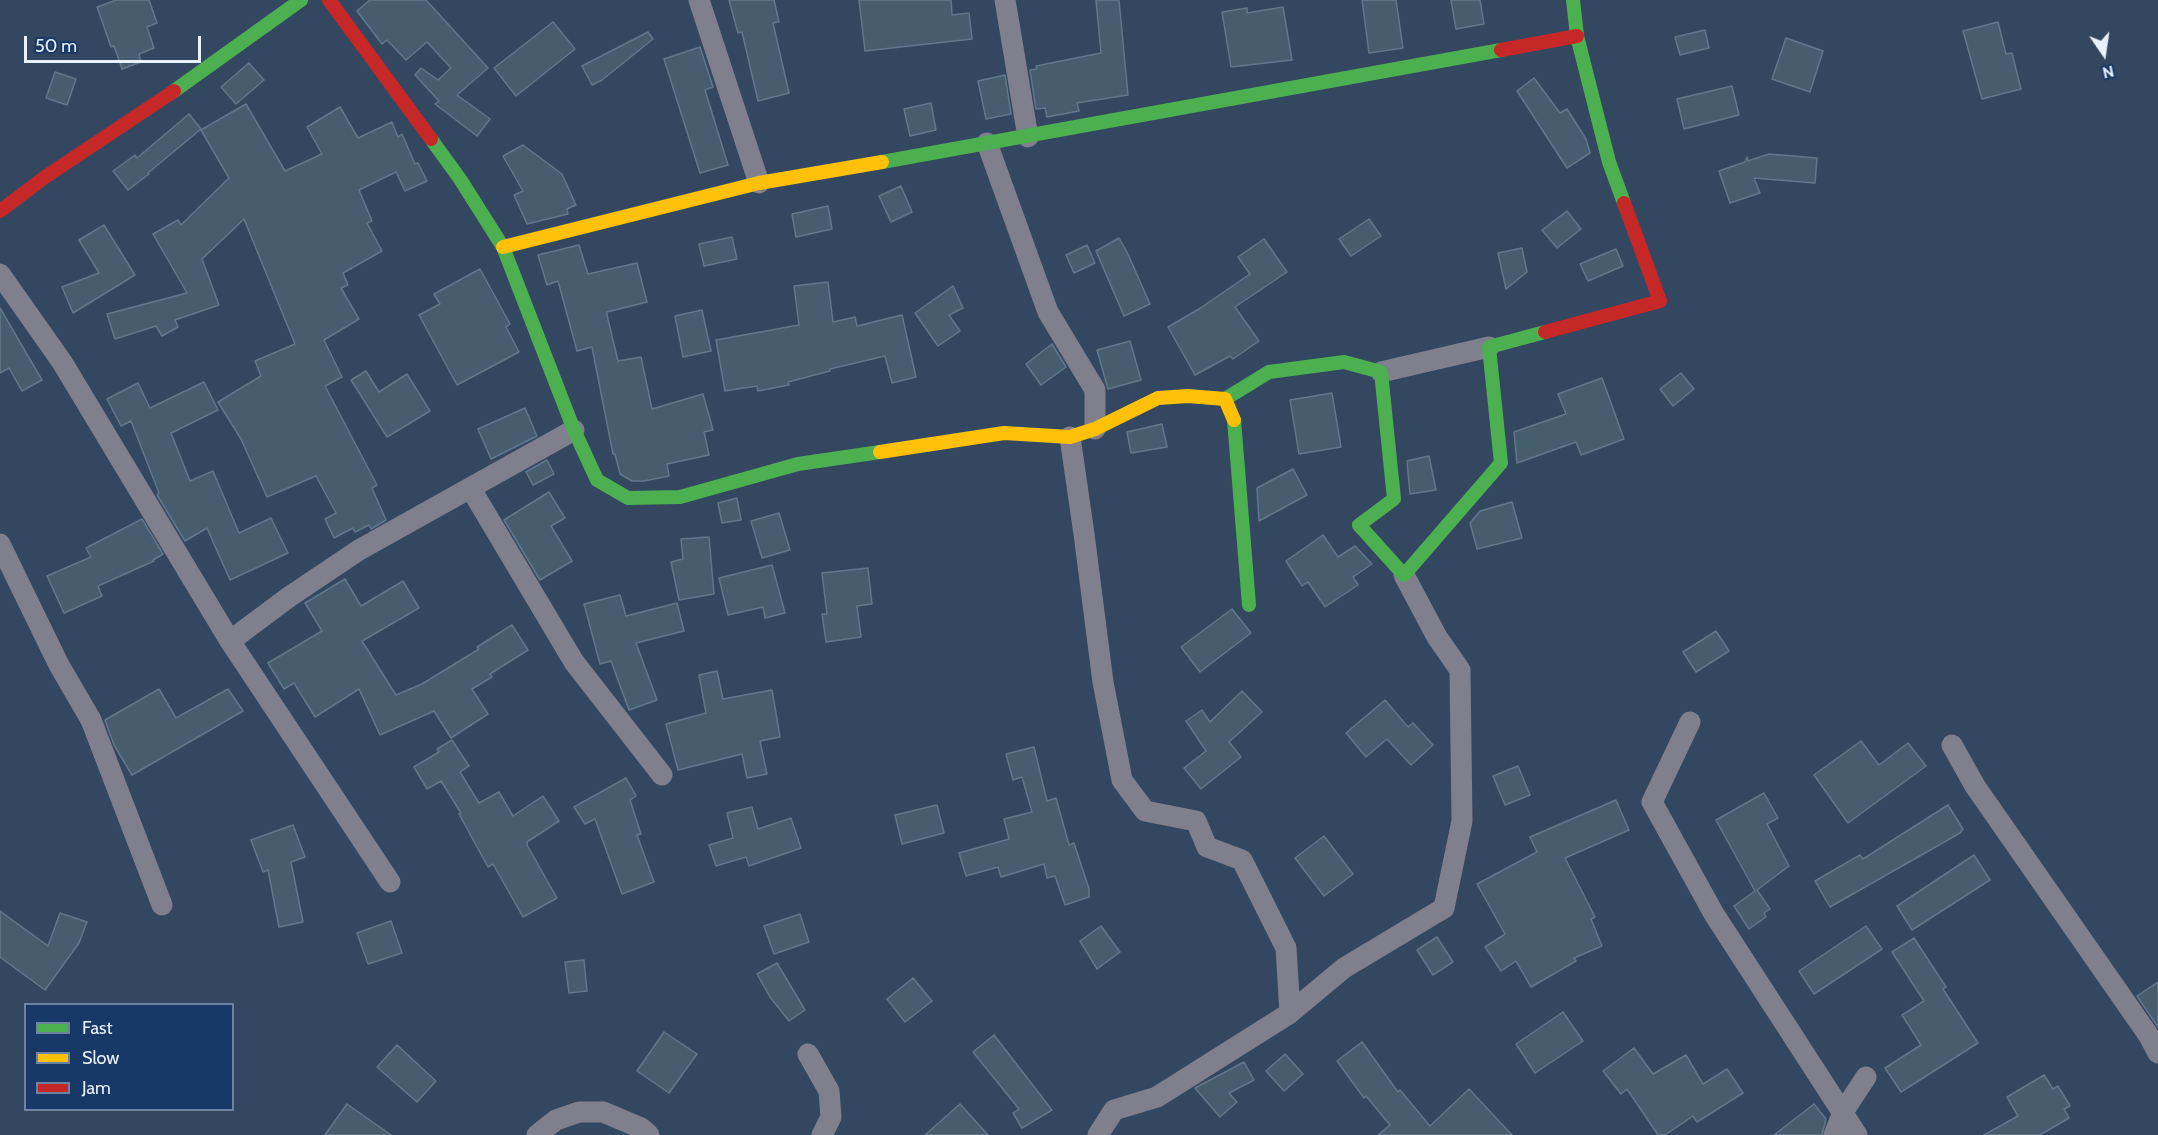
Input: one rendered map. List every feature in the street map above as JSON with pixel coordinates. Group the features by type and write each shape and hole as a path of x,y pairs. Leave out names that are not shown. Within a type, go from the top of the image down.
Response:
{"street":[{"path":"0,211 45,177 207,69 301,0"},
{"path":"329,0 460,179 503,247 574,430 597,480 628,498 680,497 798,465 1004,433 1070,437 1095,429 1158,398 1188,396 1225,399 1269,372 1344,362 1381,372 1489,347 1660,301 1609,162 1577,36 1573,0"},
{"path":"699,0 759,183"},
{"path":"1005,0 1028,137"},
{"path":"503,247 759,183 1028,137 1577,36"},
{"path":"987,143 1048,312 1095,390 1095,429"},
{"path":"0,274 62,362 230,641 390,882"},
{"path":"1404,575 1501,463 1489,347"},
{"path":"1098,1135 1114,1110 1157,1097 1290,1012 1344,968 1444,908 1462,821 1460,670 1437,637 1404,575 1359,525 1394,499 1381,372"},
{"path":"1225,399 1236,424 1249,604"},
{"path":"230,641 289,597 360,550 574,430"},
{"path":"1070,437 1103,682 1122,780 1145,811 1196,821 1207,848 1242,860 1286,948 1290,1012"},
{"path":"471,489 574,662 662,775"},
{"path":"0,544 60,665 91,720 162,905"},
{"path":"1690,722 1652,802 1714,914 1857,1135"},
{"path":"1952,745 1975,786 2149,1036 2158,1053"},
{"path":"808,1054 829,1090 831,1117 822,1135"},
{"path":"1834,1135 1843,1112 1866,1077"},
{"path":"537,1135 556,1120 579,1112 603,1112 641,1128 649,1135"}],"building":[{"path":"116,0 149,0 157,23 147,27 154,48 139,54 141,62 122,69 114,46 111,47 97,7"},
{"path":"370,0 426,0 488,68 457,95 490,119 477,136 435,104 439,101 415,75 421,68 438,80 451,68 427,42 406,60 387,40 382,44 357,11"},
{"path":"729,0 774,0 779,22 773,23 789,93 758,101 742,32 738,33"},
{"path":"859,0 951,0 952,15 969,13 972,39 865,51"},
{"path":"1096,0 1119,0 1128,95 1077,103 1079,111 1047,117 1045,108 1036,109 1030,70 1037,69 1036,66 1101,53"},
{"path":"1362,0 1396,0 1403,48 1369,53"},
{"path":"1451,0 1480,0 1484,24 1456,29"},
{"path":"1283,7 1292,60 1231,67 1222,12 1247,8 1247,13"},
{"path":"553,22 575,49 516,96 494,68"},
{"path":"1998,22 2006,54 2012,53 2021,89 1982,99 1963,31"},
{"path":"1705,30 1709,48 1680,55 1675,37"},
{"path":"648,32 653,39 602,80 592,85 582,66"},
{"path":"1786,38 1823,51 1810,92 1772,79"},
{"path":"700,47 713,87 705,90 728,165 700,173 664,59"},
{"path":"249,63 264,80 236,104 221,87"},
{"path":"55,72 76,79 67,105 46,98"},
{"path":"1005,75 1011,114 986,119 978,81"},
{"path":"1534,78 1560,113 1567,109 1586,139 1590,153 1567,168 1517,91"},
{"path":"1732,86 1739,115 1684,129 1677,99"},
{"path":"931,103 936,130 910,136 904,109"},
{"path":"246,104 285,171 322,154 307,127 340,107 358,138 392,122 398,137 402,134 415,164 418,163 427,181 405,191 396,172 359,190 372,221 367,223 382,251 343,273 348,285 341,288 359,319 324,340 342,377 325,386 377,485 372,488 386,520 371,529 369,525 355,532 353,528 334,538 325,519 336,513 316,476 267,497 241,439 218,402 261,376 255,361 295,344 244,219 202,259 219,305 175,320 178,327 162,336 156,326 115,339 107,314 187,293 153,234 178,220 181,225 229,178 201,130"},
{"path":"189,114 201,129 128,190 113,171 135,155 137,158"},
{"path":"523,145 562,174 576,205 567,209 568,214 527,224 514,195 523,191 503,156"},
{"path":"1769,154 1817,158 1815,183 1754,178 1760,193 1730,203 1719,171 1745,162 1747,157 1748,161"},
{"path":"901,186 912,212 891,222 879,196"},
{"path":"828,206 832,229 796,237 792,214"},
{"path":"1567,211 1581,229 1557,248 1542,230"},
{"path":"1369,219 1381,236 1351,256 1339,239"},
{"path":"104,225 135,275 73,313 62,287 99,273 79,240"},
{"path":"732,237 737,259 704,266 699,244"},
{"path":"1119,238 1150,304 1124,316 1096,251"},
{"path":"1264,239 1287,272 1235,307 1259,341 1233,359 1230,356 1195,375 1168,327 1250,274 1238,257"},
{"path":"579,245 588,274 637,263 647,302 607,312 607,315 618,361 641,357 652,409 703,394 713,430 704,432 709,455 667,464 669,476 632,481 620,474 615,454 613,454 592,347 577,351 558,281 547,285 538,255"},
{"path":"1087,245 1095,263 1074,273 1066,255"},
{"path":"1522,248 1527,272 1506,289 1498,253"},
{"path":"1616,249 1623,266 1588,281 1580,264"},
{"path":"480,269 510,324 506,327 519,352 457,385 419,315 440,304 434,294"},
{"path":"828,282 833,322 855,317 857,326 902,315 916,377 892,383 885,356 830,369 830,371 788,382 789,385 758,391 757,386 725,391 716,340 799,325 794,286"},
{"path":"953,286 963,308 949,315 960,331 938,346 915,313"},
{"path":"0,308 42,380 22,391 9,368 0,373"},
{"path":"702,310 711,351 683,357 675,316"},
{"path":"1130,341 1141,380 1108,389 1097,350"},
{"path":"1052,344 1066,367 1041,385 1026,364"},
{"path":"366,371 379,392 407,374 430,411 387,437 351,380"},
{"path":"1681,373 1694,389 1673,406 1660,389"},
{"path":"1602,378 1624,439 1581,455 1576,442 1517,463 1514,432 1566,414 1558,394"},
{"path":"204,382 218,410 171,433 190,481 213,471 239,533 271,518 288,553 230,580 207,528 185,541 157,495 159,493 131,421 121,426 107,399 138,383 150,408"},
{"path":"1332,393 1341,447 1299,454 1290,400"},
{"path":"525,408 537,436 491,459 478,429"},
{"path":"1162,424 1167,447 1131,453 1127,432"},
{"path":"1429,456 1436,490 1410,494 1407,461"},
{"path":"547,460 554,474 533,485 526,472"},
{"path":"1293,469 1307,495 1259,521 1257,488"},
{"path":"549,492 565,518 551,526 572,561 540,580 504,520"},
{"path":"737,498 741,520 722,523 718,503"},
{"path":"1512,502 1522,538 1477,549 1470,523 1480,511"},
{"path":"779,513 790,550 762,558 751,521"},
{"path":"142,519 163,554 154,561 98,586 102,596 64,613 47,576 91,557 86,548"},
{"path":"1323,535 1338,557 1355,546 1372,564 1353,577 1358,585 1325,607 1308,582 1302,586 1286,561"},
{"path":"709,537 714,594 679,600 671,562 683,559 681,539"},
{"path":"772,565 785,613 765,618 763,607 728,615 719,578"},
{"path":"868,568 872,604 857,606 861,637 826,642 822,614 827,614 822,573"},
{"path":"345,579 361,606 403,581 419,608 362,641 396,695 422,684 479,649 477,647 512,625 528,650 490,674 492,677 472,689 488,714 451,738 434,711 380,735 359,689 315,717 294,683 284,689 268,663 322,631 305,603"},
{"path":"620,595 626,616 677,603 684,631 636,643 657,700 629,710 611,661 600,664 584,604"},
{"path":"1232,609 1251,633 1200,672 1181,647"},
{"path":"1716,631 1729,651 1696,672 1683,652"},
{"path":"717,671 723,699 772,690 780,737 760,741 767,774 747,778 742,754 678,770 666,724 706,713 699,675"},
{"path":"159,689 176,718 228,689 243,711 132,775 114,745 105,720"},
{"path":"1242,691 1262,712 1229,742 1241,757 1201,789 1184,768 1206,751 1186,721 1202,710 1210,722"},
{"path":"1385,700 1408,727 1413,723 1433,745 1411,765 1387,739 1366,757 1346,733"},
{"path":"452,740 469,766 460,772 479,803 499,792 513,816 543,796 559,821 527,842 557,898 523,917 493,864 488,867 459,814 461,813 441,781 427,789 414,767 439,752 437,749"},
{"path":"1861,741 1879,765 1908,743 1926,766 1848,823 1814,775"},
{"path":"1034,747 1047,801 1056,798 1069,845 1074,843 1089,889 1089,897 1065,905 1055,876 1047,878 1044,864 1001,877 998,867 966,876 959,853 1009,839 1004,819 1032,812 1022,777 1013,780 1006,754"},
{"path":"1518,766 1530,795 1505,805 1493,776"},
{"path":"626,778 636,796 630,800 641,834 637,835 654,882 622,894 595,819 585,824 574,807"},
{"path":"1764,793 1778,818 1767,824 1789,866 1757,890 1770,909 1764,913 1766,917 1749,929 1734,906 1755,891 1716,820"},
{"path":"1616,800 1629,830 1565,858 1595,917 1591,919 1602,946 1574,958 1576,961 1531,987 1516,961 1501,971 1485,947 1505,934 1477,884 1537,852 1530,837"},
{"path":"937,805 944,833 902,844 895,815"},
{"path":"1948,805 1963,829 1960,833 1830,907 1815,881 1860,855 1863,859"},
{"path":"752,807 758,829 791,818 801,848 749,866 746,857 716,866 709,845 733,838 727,813"},
{"path":"293,825 305,857 291,862 303,922 279,927 268,870 263,872 251,840"},
{"path":"1324,836 1353,874 1324,896 1295,858"},
{"path":"1974,855 1990,880 1912,930 1897,906"},
{"path":"0,911 48,946 60,913 87,922 79,943 45,990 0,957"},
{"path":"800,914 809,942 774,954 764,926"},
{"path":"391,921 402,953 368,964 357,933"},
{"path":"1101,926 1120,952 1097,969 1080,941"},
{"path":"1866,926 1882,949 1814,994 1799,971"},
{"path":"1437,937 1453,962 1433,975 1417,950"},
{"path":"1914,938 1946,987 1943,989 1978,1043 1901,1092 1885,1068 1921,1045 1902,1015 1924,1001 1892,952"},
{"path":"584,960 587,991 569,993 565,962"},
{"path":"777,963 805,1010 789,1021 770,997 757,974"},
{"path":"913,978 932,1001 905,1022 887,999"},
{"path":"2158,982 2158,1027 2137,996"},
{"path":"1563,1012 1583,1041 1535,1073 1516,1044"},
{"path":"664,1032 697,1054 669,1093 637,1071"},
{"path":"994,1035 1052,1110 1022,1128 1013,1113 1019,1109 973,1052"},
{"path":"1362,1042 1398,1092 1400,1090 1430,1126 1469,1089 1512,1135 1378,1135 1390,1125 1366,1096 1364,1098 1337,1061"},
{"path":"397,1045 436,1081 417,1102 377,1067"},
{"path":"1634,1048 1653,1074 1686,1055 1703,1084 1727,1069 1743,1093 1697,1122 1693,1116 1665,1135 1658,1135 1627,1089 1621,1094 1603,1071"},
{"path":"1285,1054 1303,1074 1284,1091 1266,1071"},
{"path":"1244,1062 1254,1080 1229,1093 1237,1102 1220,1117 1195,1088"},
{"path":"2044,1075 2053,1089 2058,1086 2070,1106 2064,1109 2069,1118 2040,1135 1984,1135 2018,1116 2007,1097"},
{"path":"347,1104 391,1135 325,1135"},
{"path":"960,1104 988,1135 925,1135"},
{"path":"1814,1104 1826,1119 1822,1135 1774,1135"}],"traffic: fast":[{"path":"174,91 301,0"},
{"path":"1573,0 1577,36 1609,162 1624,203"},
{"path":"882,162 1501,50"},
{"path":"431,139 460,179 503,247 574,430 597,480 628,498 680,497 798,464 880,452"},
{"path":"1225,399 1269,372 1344,362 1381,372 1394,499 1359,525 1404,575 1501,463 1489,347 1545,332"},
{"path":"1234,420 1249,605"}],"traffic: slow":[{"path":"503,247 759,183 882,162"},
{"path":"880,452 1004,433 1070,437 1095,429 1158,398 1188,396 1225,399 1234,420"}],"traffic: jam":[{"path":"329,0 431,139"},
{"path":"1501,50 1577,36"},
{"path":"0,211 45,177 174,91"},
{"path":"1545,332 1660,301 1624,203"}]}
